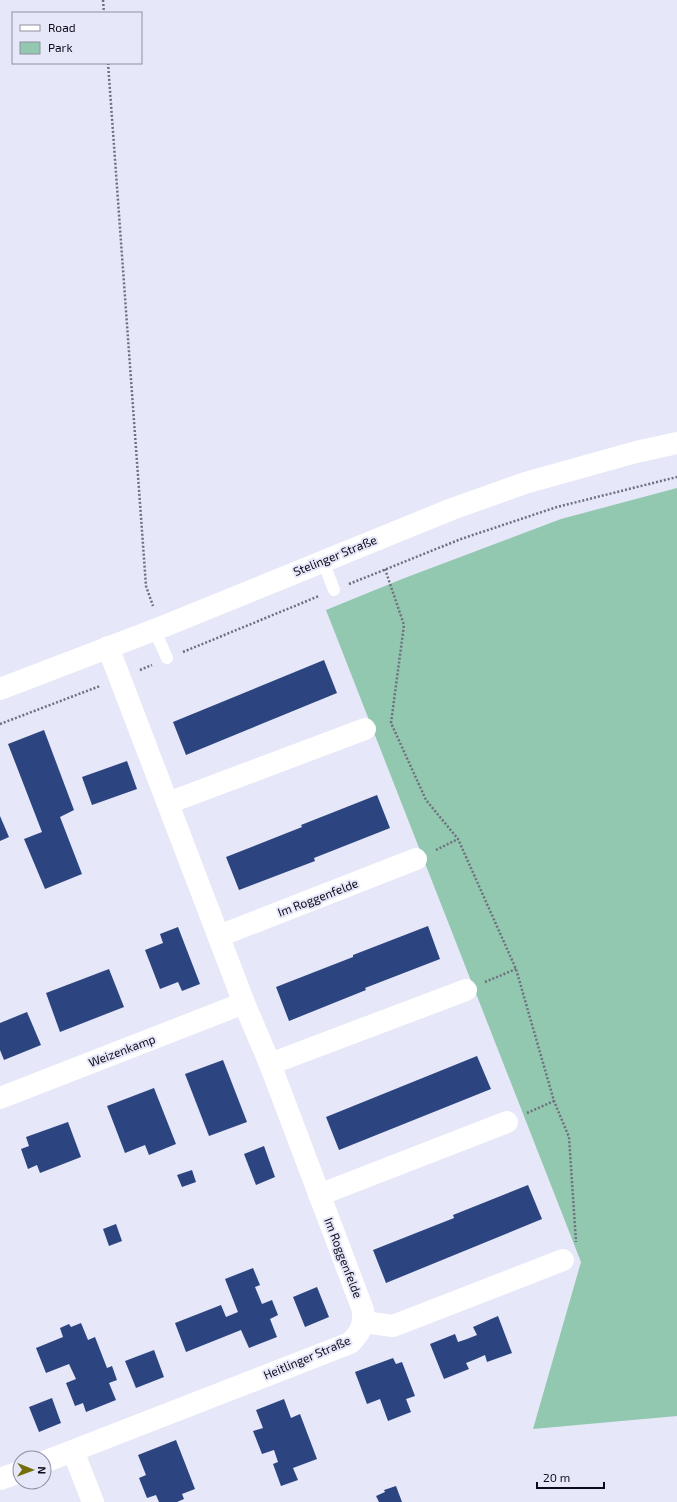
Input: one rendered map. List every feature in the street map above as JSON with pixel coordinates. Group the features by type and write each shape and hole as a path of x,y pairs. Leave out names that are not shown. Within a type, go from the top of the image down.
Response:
{"street":[{"name":"Stelinger Straße","path":"0,689 158,628 452,509 525,484 636,452 677,443"},
{"name":"Im Roggenfelde","path":"108,647 220,936 244,1003 270,1064 363,1310 364,1322"},
{"path":"168,803 365,729"},
{"name":"Im Roggenfelde","path":"220,936 416,859"},
{"path":"270,1064 466,990"},
{"name":"Weizenkamp","path":"0,1098 244,1003"},
{"path":"319,1195 507,1122"},
{"path":"364,1322 393,1326 563,1260"},
{"name":"Heitlinger Straße","path":"52,1459 350,1343 358,1335 364,1322"},
{"path":"73,1451 93,1502"},
{"path":"0,1479 12,1475"}],"lane":[{"path":"323,561 334,590"},
{"path":"158,628 167,658"}],"path":[{"path":"103,0 104,12"},
{"path":"108,64 146,586 158,628"},
{"path":"385,569 404,625 391,723 426,800 458,839 516,969 554,1101 569,1138 576,1253 563,1260"},
{"path":"466,990 516,969"},
{"path":"507,1122 554,1101"}],"green space":[{"path":"677,488 677,1416 533,1429 581,1262 326,610 402,579 561,519"}],"building":[{"path":"324,660 337,693 186,755 173,722"},
{"path":"44,730 74,810 60,817 82,874 45,889 24,839 42,832 8,744"},
{"path":"127,761 137,789 92,805 82,777"},
{"path":"377,795 390,828 314,858 315,861 239,890 226,857"},
{"path":"0,816 9,837 0,841"},
{"path":"428,926 440,959 365,988 366,990 289,1021 276,987"},
{"path":"178,927 200,984 182,991 178,982 160,989 145,950 163,943 160,934"},
{"path":"109,969 124,1007 60,1032 46,993"},
{"path":"27,1012 41,1045 4,1060 0,1050 0,1023"},
{"path":"477,1056 491,1089 339,1150 326,1117"},
{"path":"223,1060 247,1122 209,1136 185,1074"},
{"path":"154,1088 176,1144 149,1155 145,1145 125,1153 107,1106"},
{"path":"68,1122 81,1157 40,1173 37,1165 28,1169 21,1149 29,1146 26,1137"},
{"path":"264,1146 275,1177 256,1185 244,1154"},
{"path":"192,1170 196,1182 182,1187 177,1175"},
{"path":"528,1185 542,1219 386,1283 373,1250 454,1218 453,1215"},
{"path":"116,1224 122,1241 109,1246 103,1229"},
{"path":"253,1268 260,1285 255,1287 262,1304 272,1300 278,1315 270,1319 277,1337 249,1348 241,1330 186,1352 175,1323 221,1305 226,1317 238,1312 225,1279"},
{"path":"317,1287 329,1317 305,1327 293,1297"},
{"path":"498,1316 512,1353 487,1362 485,1355 466,1363 469,1369 444,1379 430,1344 455,1334 458,1342 477,1335 473,1327"},
{"path":"81,1323 88,1340 95,1337 107,1368 112,1366 117,1380 109,1383 116,1400 86,1412 83,1403 75,1406 66,1383 76,1379 69,1364 46,1373 36,1348 63,1337 60,1328 69,1324 71,1327"},
{"path":"154,1350 164,1377 136,1388 125,1361"},
{"path":"393,1358 396,1364 402,1362 415,1396 406,1399 411,1412 388,1421 380,1399 367,1404 355,1372"},
{"path":"52,1398 61,1423 39,1432 29,1407"},
{"path":"284,1399 291,1418 300,1414 317,1459 293,1468 298,1480 281,1486 273,1464 278,1462 274,1450 262,1454 253,1431 263,1428 256,1410"},
{"path":"176,1440 195,1489 182,1494 184,1499 177,1502 159,1502 156,1495 147,1498 139,1478 146,1475 138,1455"},
{"path":"396,1486 402,1502 379,1502 376,1496 385,1492 384,1490"}]}
